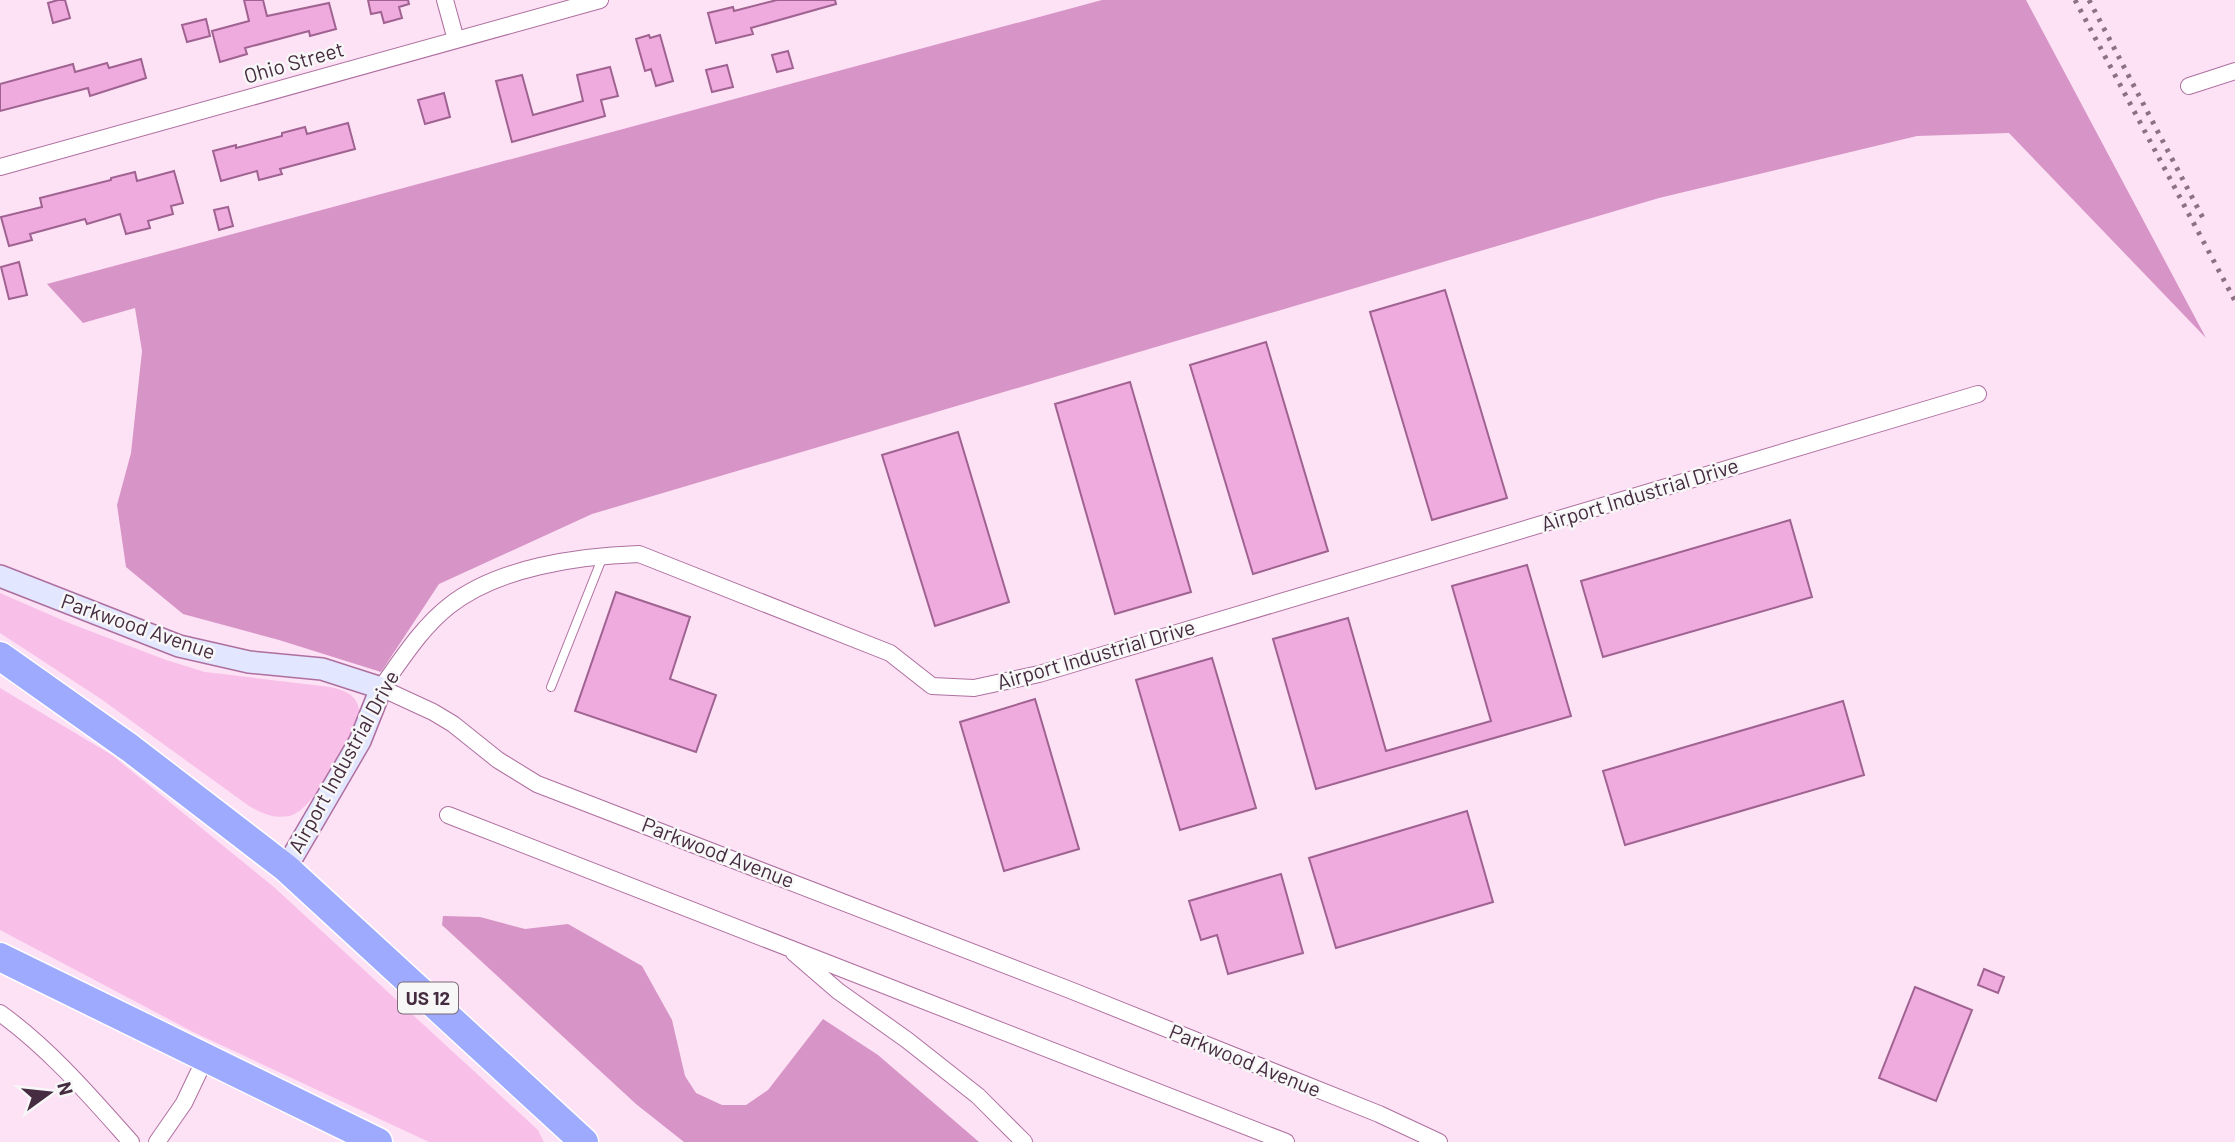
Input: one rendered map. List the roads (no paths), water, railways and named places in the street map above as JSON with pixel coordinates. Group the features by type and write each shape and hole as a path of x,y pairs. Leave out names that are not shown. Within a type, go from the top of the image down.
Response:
{"highway":[{"name":"US 12","path":"0,656 130,748 286,868 575,1138"},
{"path":"0,957 378,1142"}],"street":[{"path":"445,0 456,40"},
{"name":"Ohio Street","path":"0,167 600,0"},
{"path":"2189,86 2235,71"},
{"name":"Airport Industrial Drive","path":"286,868 360,741 381,688 417,638 450,605 490,583 527,570 604,555 639,554 890,653 932,687 974,688 1039,674 1978,394"},
{"name":"Parkwood Avenue","path":"0,576 179,646 248,662 322,669 381,688 453,724 498,760 537,784 1093,999 1378,1114 1439,1142"},
{"path":"448,815 1286,1142"},
{"path":"786,945 838,991 907,1040 978,1096 1024,1142"},
{"path":"0,1013 23,1029 51,1056 131,1142"},
{"path":"157,1142 184,1103 205,1059"}],"lane":[{"path":"551,687 604,555"}],"railway":[{"path":"2075,0 2235,301"},
{"path":"2089,0 2204,220"}]}
